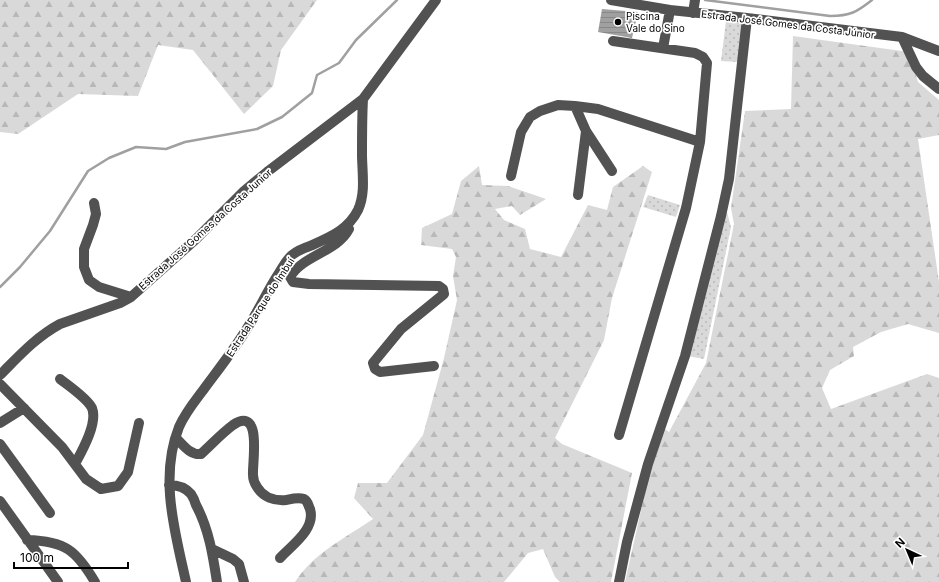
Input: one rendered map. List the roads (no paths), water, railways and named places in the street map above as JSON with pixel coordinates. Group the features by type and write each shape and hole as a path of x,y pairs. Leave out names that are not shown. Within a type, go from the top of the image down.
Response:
{"street":[{"name":"Estrada José Gomes da Costa Junior","path":"0,374 35,340 53,328 60,324 120,303 131,297 195,240 244,191 363,99 436,0"},
{"name":"Estrada José Gomes da Costa Júnior","path":"611,0 670,10 694,5 747,18 902,37 939,50"},
{"path":"663,48 670,10"},
{"path":"619,582 627,542 648,464 685,356 721,216 729,179 747,18"},
{"path":"902,37 916,67 923,76 939,89"},
{"path":"613,41 695,53 703,56 707,62 700,142 686,208 619,435"},
{"name":"Estrada Parque do Imbuí","path":"186,582 175,530 169,485 170,459 179,427 190,407 246,332 286,261 300,250 329,238 342,230 353,219 362,195 363,99"},
{"path":"511,176 521,132 530,117 540,111 558,105 598,109 700,142"},
{"path":"575,106 586,131 612,171"},
{"path":"578,195 586,131"},
{"path":"94,203 96,214 84,249 84,267 89,280 99,287 131,297"},
{"path":"353,219 347,232 336,243 312,257 293,272 290,277 293,282 309,284 439,286 443,289 444,294 401,329 373,363 375,369 380,372 434,366"},
{"path":"60,379 85,400 92,409 93,420 86,442 75,464"},
{"path":"0,384 62,447 86,478 101,489 118,486 128,472 139,423"},
{"path":"0,423 24,408"},
{"path":"176,438 190,451 195,454 201,454 233,425 241,421 247,422 252,426 255,434 253,476 256,487 268,498 284,500 298,498 305,499 311,513 308,529 280,558"},
{"path":"0,444 50,513"},
{"path":"169,485 183,487 191,494 201,513 212,549 217,582"},
{"path":"0,501 58,582"},
{"path":"27,540 45,540 59,544 75,554 95,582"},
{"path":"212,549 233,559 239,564 244,582"}],"waterway":[{"path":"0,287 20,267 50,231 88,171 109,158 136,147 166,149 185,142 257,129 282,117 312,93 317,75 339,63 356,40 397,0"},
{"path":"705,0 830,16 848,14 862,8 872,0"}],"place":[{"name":"Piscina Vale do Sino","path":"618,22"}]}
